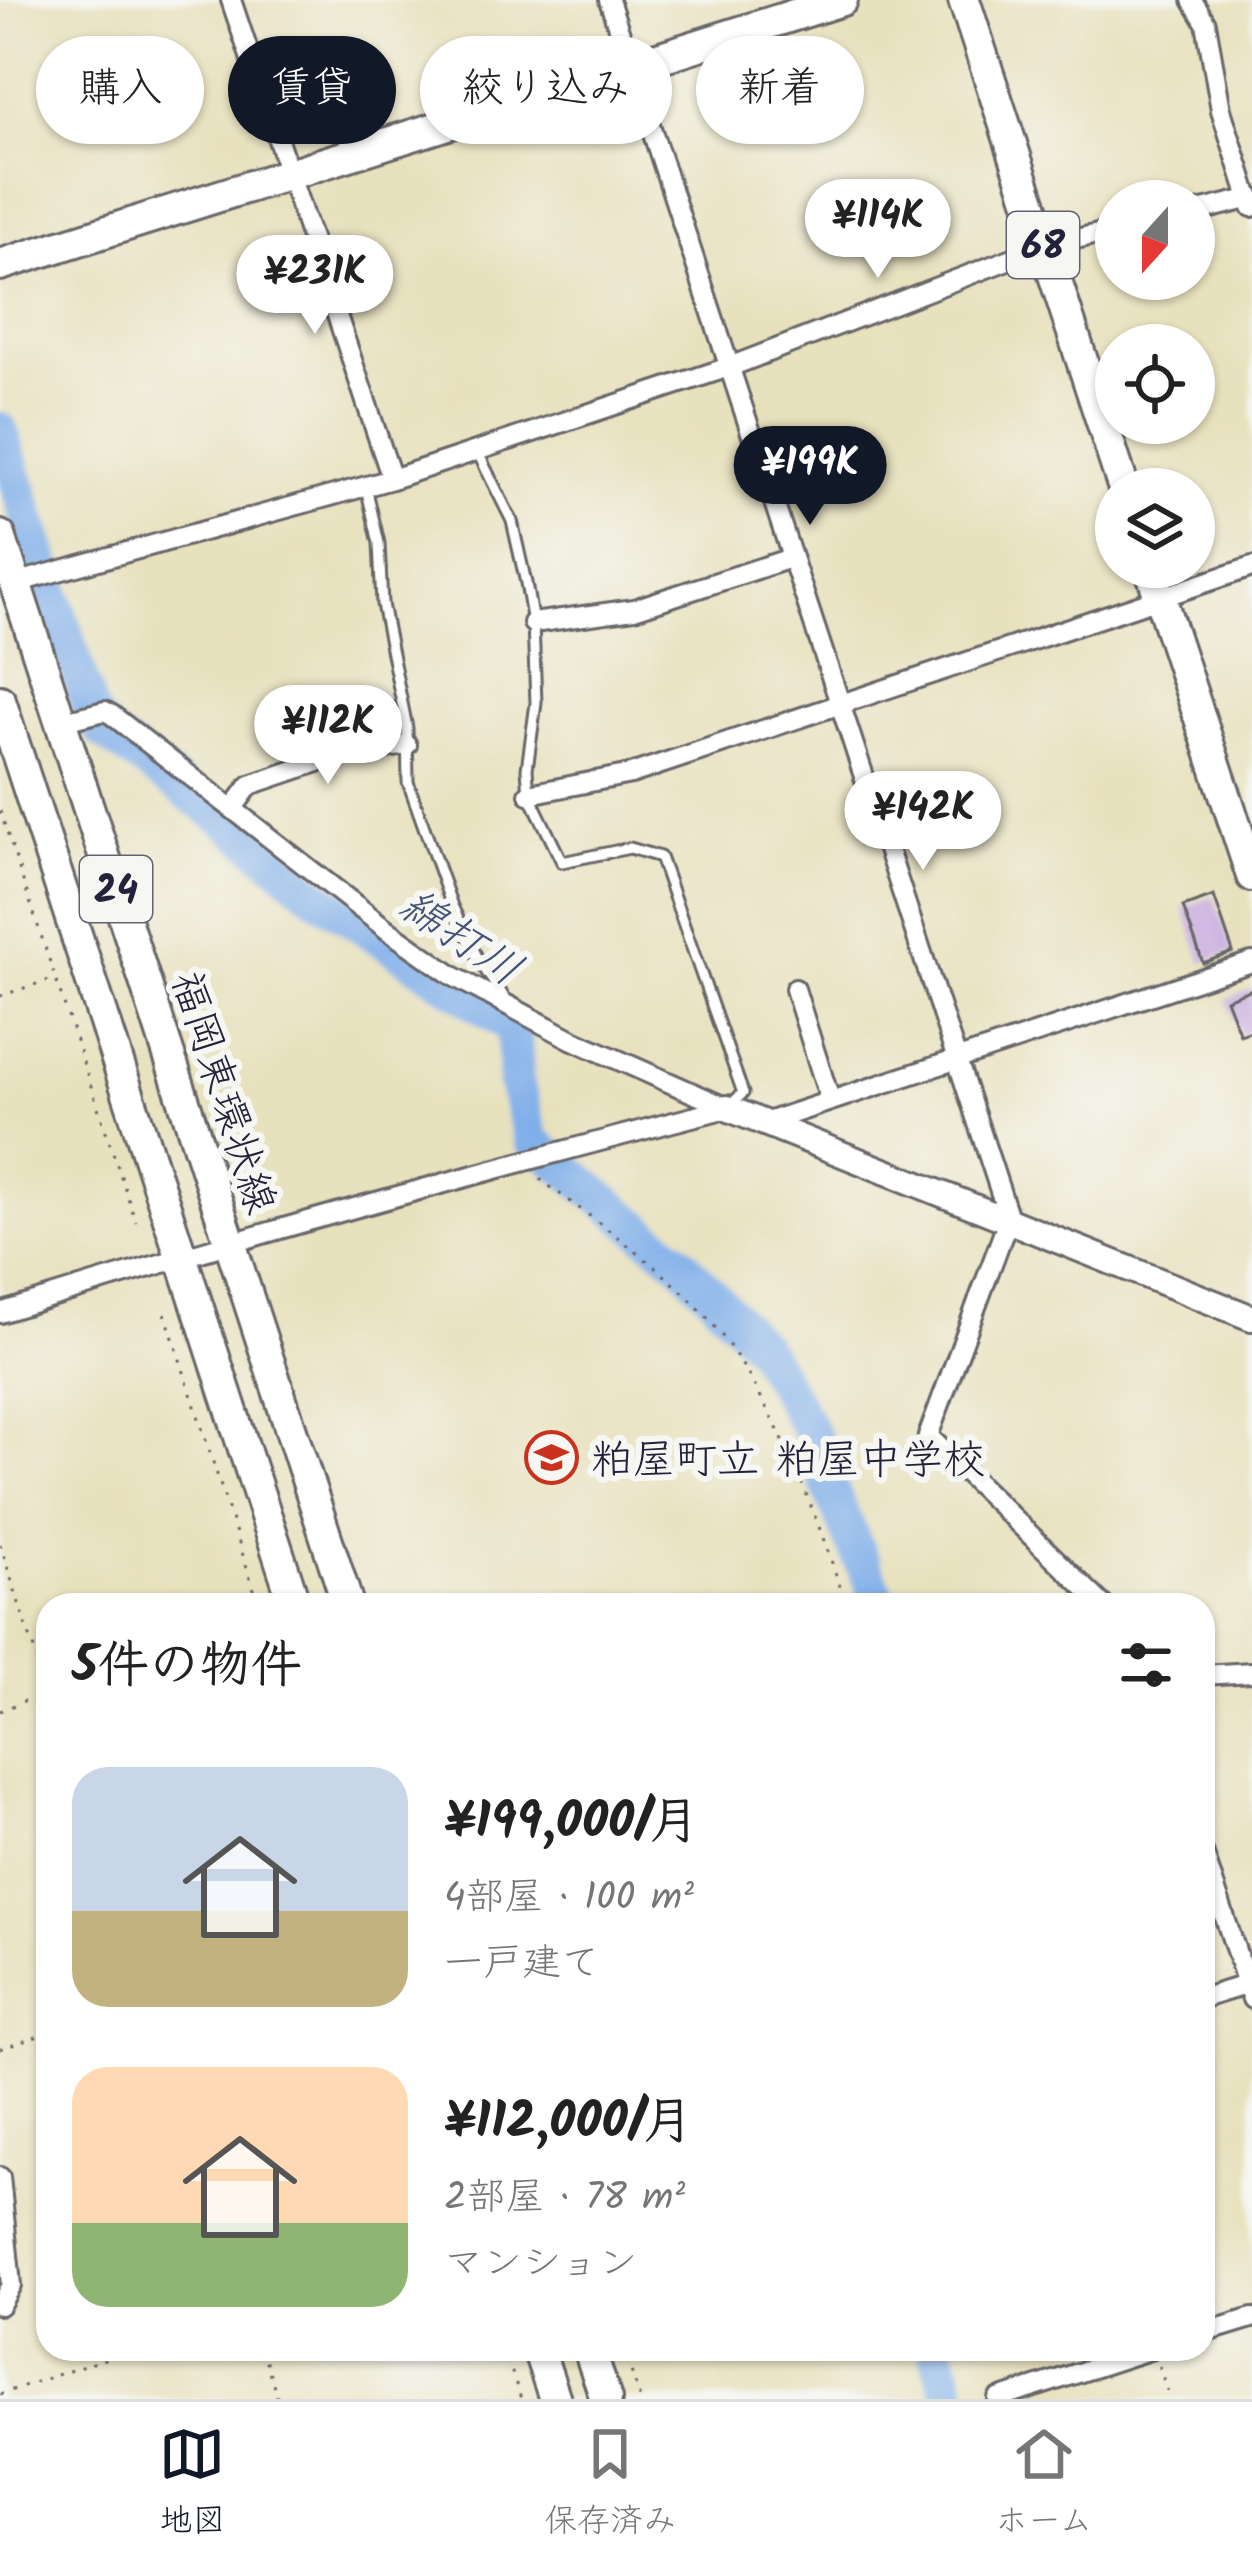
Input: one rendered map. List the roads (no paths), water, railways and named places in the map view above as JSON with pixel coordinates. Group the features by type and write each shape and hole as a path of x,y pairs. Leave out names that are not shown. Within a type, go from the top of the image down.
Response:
{"main road":[{"path":"672,54 842,0"},
{"name":"68","path":"964,0 1117,468"},
{"path":"0,265 420,135"},
{"name":"福岡東環状線","path":"0,536 26,580 230,1244 344,1593"},
{"path":"1157,588 1252,876"},
{"name":"24","path":"0,701 291,1593"},
{"path":"542,2361 555,2399"},
{"path":"594,2361 606,2399"}],"street":[{"path":"231,0 392,479"},
{"path":"609,0 620,36"},
{"path":"1192,0 1206,23 1221,110 1250,202 1215,208"},
{"path":"656,144 1009,1218 928,1436 1091,1593"},
{"path":"26,580 392,479 732,366 1043,246 1095,235"},
{"path":"533,623 634,609 791,558"},
{"path":"1215,573 1252,567"},
{"path":"529,794 631,774 841,706 1140,588"},
{"path":"70,720 105,711 388,931 512,1010 727,1108 1252,1318"},
{"path":"233,808 250,784 339,755 407,745"},
{"path":"764,1123 1252,962"},
{"path":"795,989 830,1100"},
{"path":"0,1313 179,1257 727,1108"},
{"path":"1215,1674 1252,1672"},
{"path":"1215,1887 1250,1989 1215,1996"},
{"path":"0,2177 10,2284 0,2305"},
{"path":"1215,2329 1252,2318"},
{"path":"998,2399 1140,2361"}],"lane":[{"path":"476,449 512,521 533,623 536,703 526,769 529,794 562,862 630,848 660,856 743,1094 727,1108"},
{"path":"366,487 379,543 382,604 407,745 408,782 452,906 479,962 512,1010"}],"waterway":[{"name":"綿打川","path":"0,430 91,713 103,731 228,822 313,893 514,1028 516,1084 532,1141 683,1264 761,1347 812,1434 827,1482 876,1593"},
{"name":"綿打川","path":"940,2361 952,2399"}],"place":[{"name":"粕屋町立 粕屋中学校","path":"552,1458"}]}
